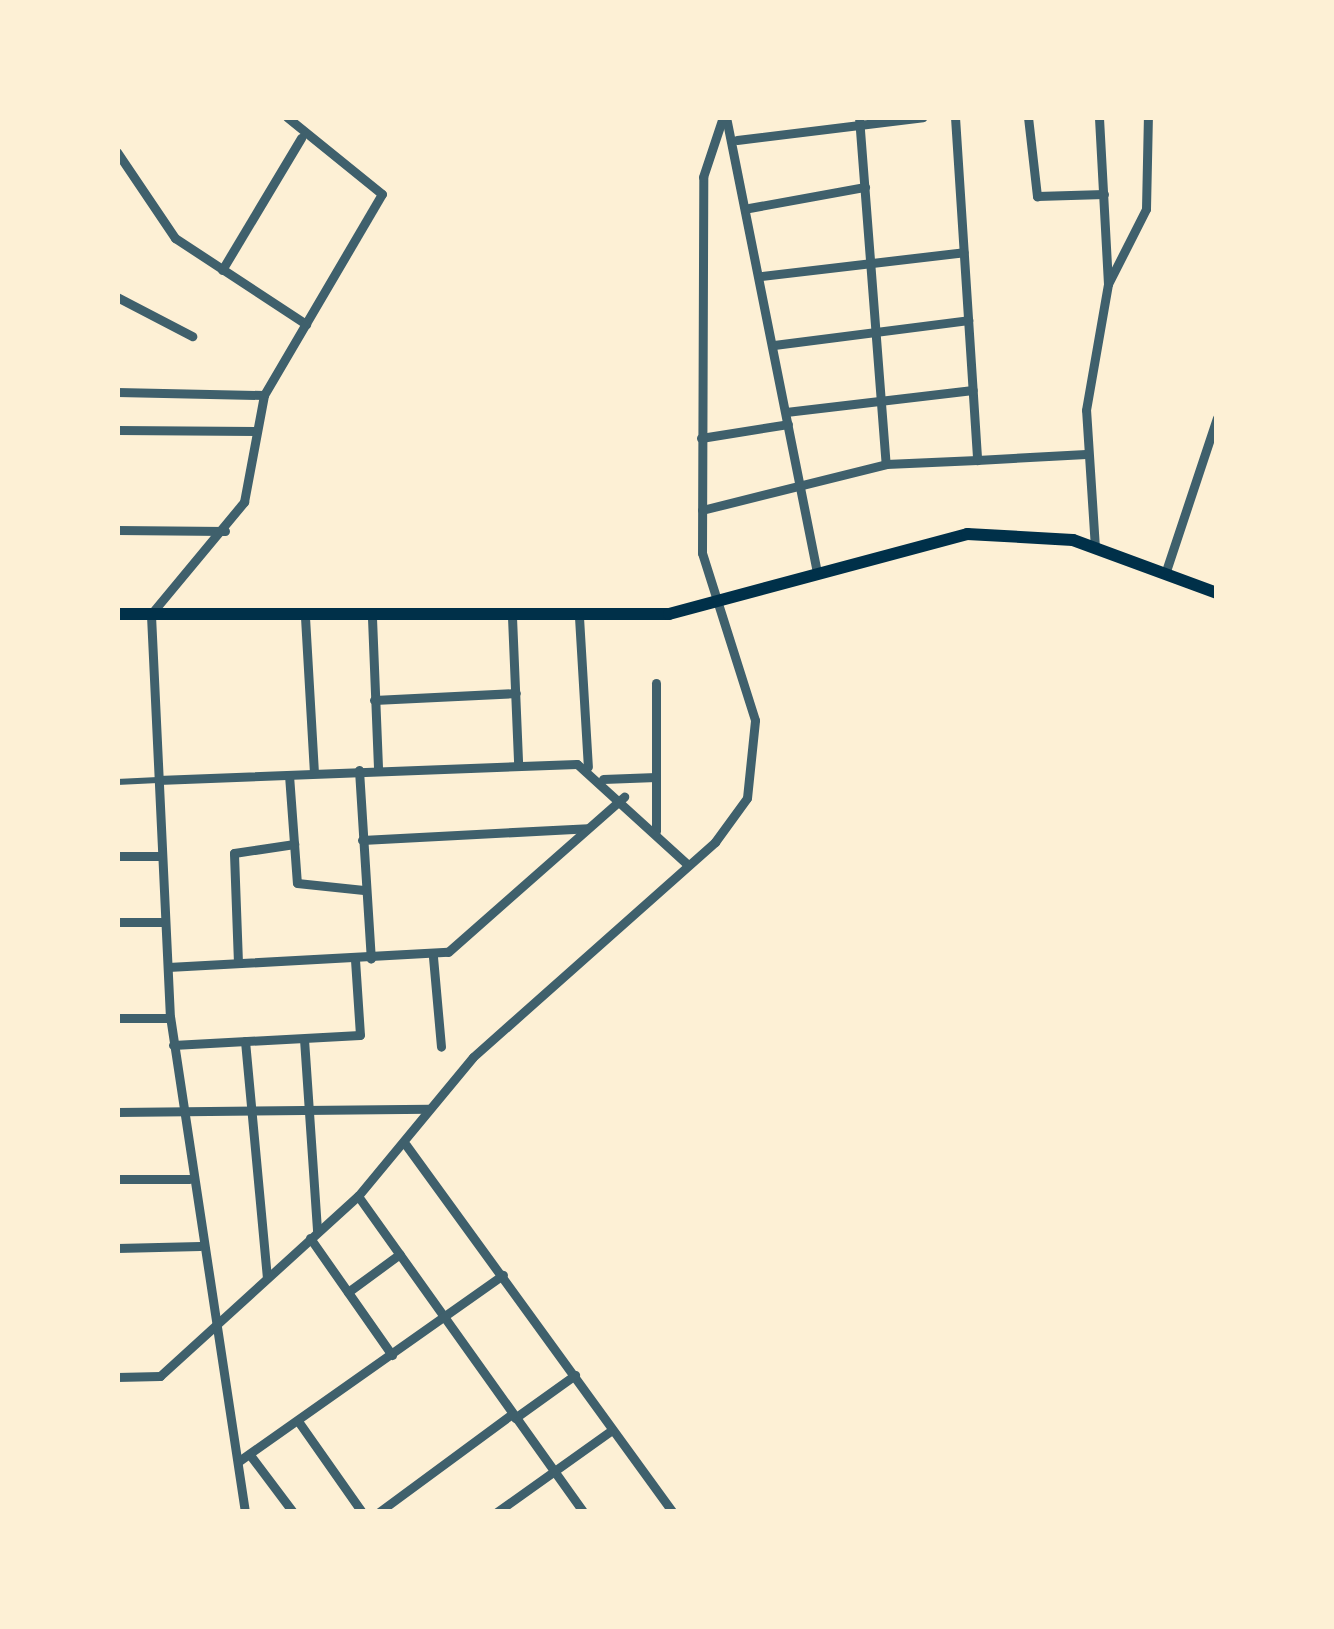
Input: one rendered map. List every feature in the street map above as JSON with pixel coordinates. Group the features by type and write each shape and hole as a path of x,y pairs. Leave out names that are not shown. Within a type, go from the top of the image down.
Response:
{"main road":[{"path":"117,614 579,617 711,606 816,568 967,534 1095,548 1217,593"}],"street":[{"path":"245,1512 244,1458 213,1329 170,1018 151,614 225,531 249,492 264,395 382,189 301,138 287,117"},
{"path":"724,117 737,140 816,568"},
{"path":"117,1377 160,1376 358,1196 406,1145 429,1109 715,842 753,776 750,702 711,606 702,511 703,177 724,117"},
{"path":"737,140 860,118 923,117"},
{"path":"955,117 977,460"},
{"path":"1028,117 1037,196 1104,194"},
{"path":"1095,548 1086,454 1108,284 1099,117"},
{"path":"1108,284 1146,209 1148,117"},
{"path":"860,118 886,464"},
{"path":"222,270 301,138"},
{"path":"117,152 167,230 306,324"},
{"path":"749,208 865,187"},
{"path":"761,276 871,256 964,252"},
{"path":"117,297 193,336"},
{"path":"774,345 876,327 968,320"},
{"path":"701,438 882,395 973,390"},
{"path":"117,392 264,395"},
{"path":"1166,574 1217,418"},
{"path":"117,430 257,431"},
{"path":"702,511 886,464 1086,454"},
{"path":"117,530 225,531"},
{"path":"305,617 314,773"},
{"path":"512,617 518,762"},
{"path":"579,617 588,767"},
{"path":"372,618 378,769"},
{"path":"656,683 656,831"},
{"path":"374,700 516,693"},
{"path":"117,782 518,762 588,767 688,865"},
{"path":"359,770 370,959"},
{"path":"289,775 295,867 305,890 364,890"},
{"path":"603,778 656,777"},
{"path":"168,968 433,957 623,797"},
{"path":"362,840 587,828"},
{"path":"238,963 234,853 294,844"},
{"path":"117,856 161,856"},
{"path":"117,922 164,922"},
{"path":"433,957 441,1047"},
{"path":"173,1045 360,1035 356,960"},
{"path":"117,1018 170,1018"},
{"path":"304,1039 314,1235 392,1355"},
{"path":"245,1041 267,1278"},
{"path":"117,1112 311,1106 429,1109"},
{"path":"406,1145 673,1512"},
{"path":"117,1179 189,1179"},
{"path":"358,1196 583,1512"},
{"path":"117,1248 200,1246"},
{"path":"348,1292 400,1255"},
{"path":"244,1458 503,1274"},
{"path":"379,1512 574,1375"},
{"path":"298,1421 362,1512"},
{"path":"497,1512 612,1430"},
{"path":"244,1458 293,1512"}]}
